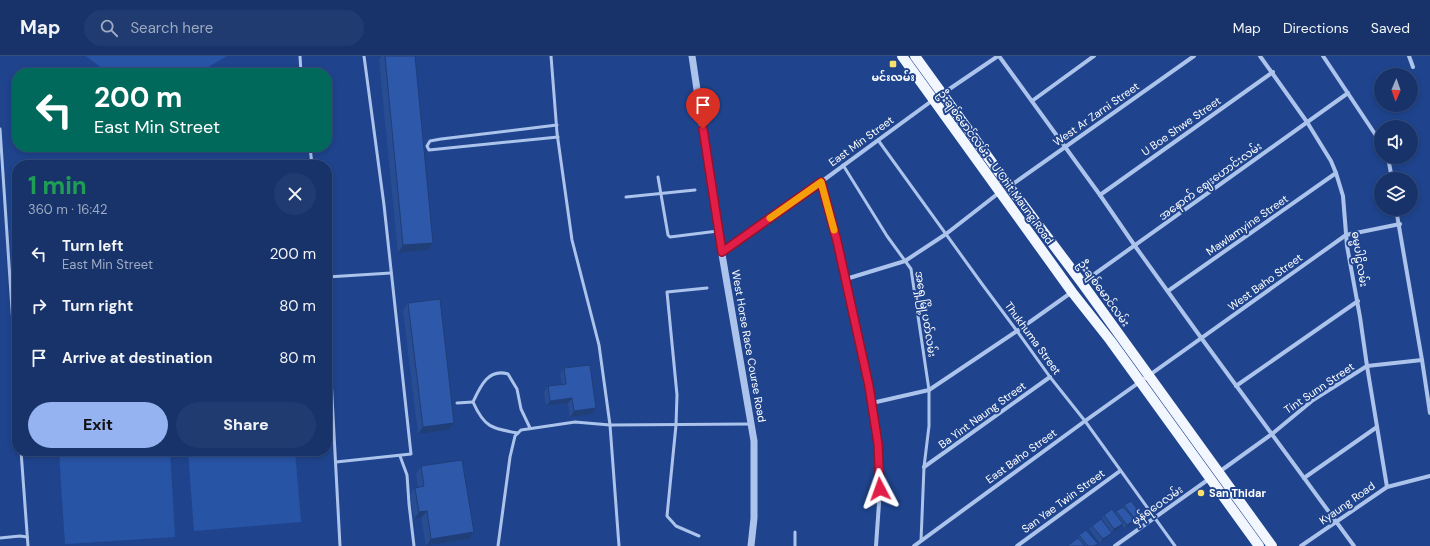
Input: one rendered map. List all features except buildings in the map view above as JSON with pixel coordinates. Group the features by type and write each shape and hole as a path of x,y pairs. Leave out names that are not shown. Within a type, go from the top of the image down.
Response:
{"main road":[{"name":"ဦးချစ်မောင်လမ်း - U Chit Maung Road","path":"902,56 1072,292"},
{"name":"ဦးချစ်မောင်လမ်း","path":"915,56 1150,376 1260,546"},
{"name":"ဦးချစ်မောင်လမ်း","path":"1072,292 1214,476 1272,546"}],"street":[{"name":"West Horse Race Course Road","path":"692,56 718,232 754,441 754,518 751,546"},
{"path":"942,94 998,56 1100,195 1236,386 1354,546"},
{"path":"1032,101 1094,56"},
{"name":"West Ar Zarni Street","path":"1009,186 1194,56"},
{"name":"ဓမ္မပါဠိလမ်း","path":"1260,56 1273,72 1332,161 1343,196 1346,218 1346,235 1358,301 1387,487"},
{"path":"1323,56 1374,132"},
{"path":"1409,56 1413,67"},
{"name":"U Boe Shwe Street","path":"1100,195 1273,72"},
{"name":"အနောက် ဈေးဟောင်းလမ်း","path":"1082,283 1348,93"},
{"name":"East Min Street","path":"722,252 933,100"},
{"name":"Mawlamyine Street","path":"1168,291 1336,173"},
{"path":"821,182 846,279 872,403 878,444 880,489 876,546"},
{"path":"846,279 905,261 946,234 1000,192"},
{"path":"1398,216 1430,413"},
{"name":"West Baho Street","path":"1140,382 1346,235 1400,224"},
{"path":"872,403 929,390 1072,292"},
{"path":"1236,386 1358,301"},
{"name":"Tint Sunn Street","path":"1214,476 1272,434 1313,400 1367,366 1422,360"},
{"name":"Ba Yint Naung Street","path":"924,467 1050,377"},
{"name":"East Baho Street","path":"914,546 1140,382"},
{"path":"1304,478 1377,428"},
{"name":"San Yae Twin Street","path":"1017,546 1120,471"},
{"name":"မှန်ရဝေလမ်း","path":"1115,546 1214,476"},
{"name":"Kyaung Road","path":"1301,546 1387,487 1430,476"}],"lane":[{"path":"301,68 300,57 304,56"},
{"path":"336,462 411,454 384,205 364,56"},
{"path":"551,56 558,137 572,240 599,345 610,425 619,546"},
{"path":"557,125 441,139 430,141 427,146 429,150 558,137"},
{"path":"0,129 12,310"},
{"name":"Thukhuma Street","path":"878,140 1175,546"},
{"name":"အရှေ့မြို့ပတ်လမ်း","path":"843,165 911,269 929,390 929,426 924,467 921,541"},
{"path":"658,177 668,235 670,237 718,232"},
{"path":"626,197 696,190"},
{"path":"332,278 391,273"},
{"path":"699,536 676,526 668,516 676,425 677,395 667,292 708,288"},
{"path":"473,402 484,382 494,374 502,372 508,374 517,389 521,409 530,428"},
{"path":"332,391 340,546"},
{"path":"457,403 473,402"},
{"path":"473,402 479,415 488,425 501,430 518,433"},
{"path":"498,546 510,457 515,436 521,430 574,422 610,425 750,424"},
{"path":"21,456 28,546"},
{"path":"400,456 407,475 414,546"},
{"path":"795,532 795,546"},
{"path":"0,538 20,536 27,537"}],"shaded area":[{"path":"86,56 227,56 207,68 102,68"},
{"path":"59,456 170,456 175,537 65,544"},
{"path":"188,456 295,456 301,522 194,531"}],"slow traffic":[{"path":"770,218 821,182 834,230"}],"place":[{"name":"မင်းလမ်း","path":"893,64"},
{"name":"San Thidar","path":"1201,493"}],"route":[{"path":"703,129 722,252 821,182 837,241 867,373 878,444 880,489"}]}
